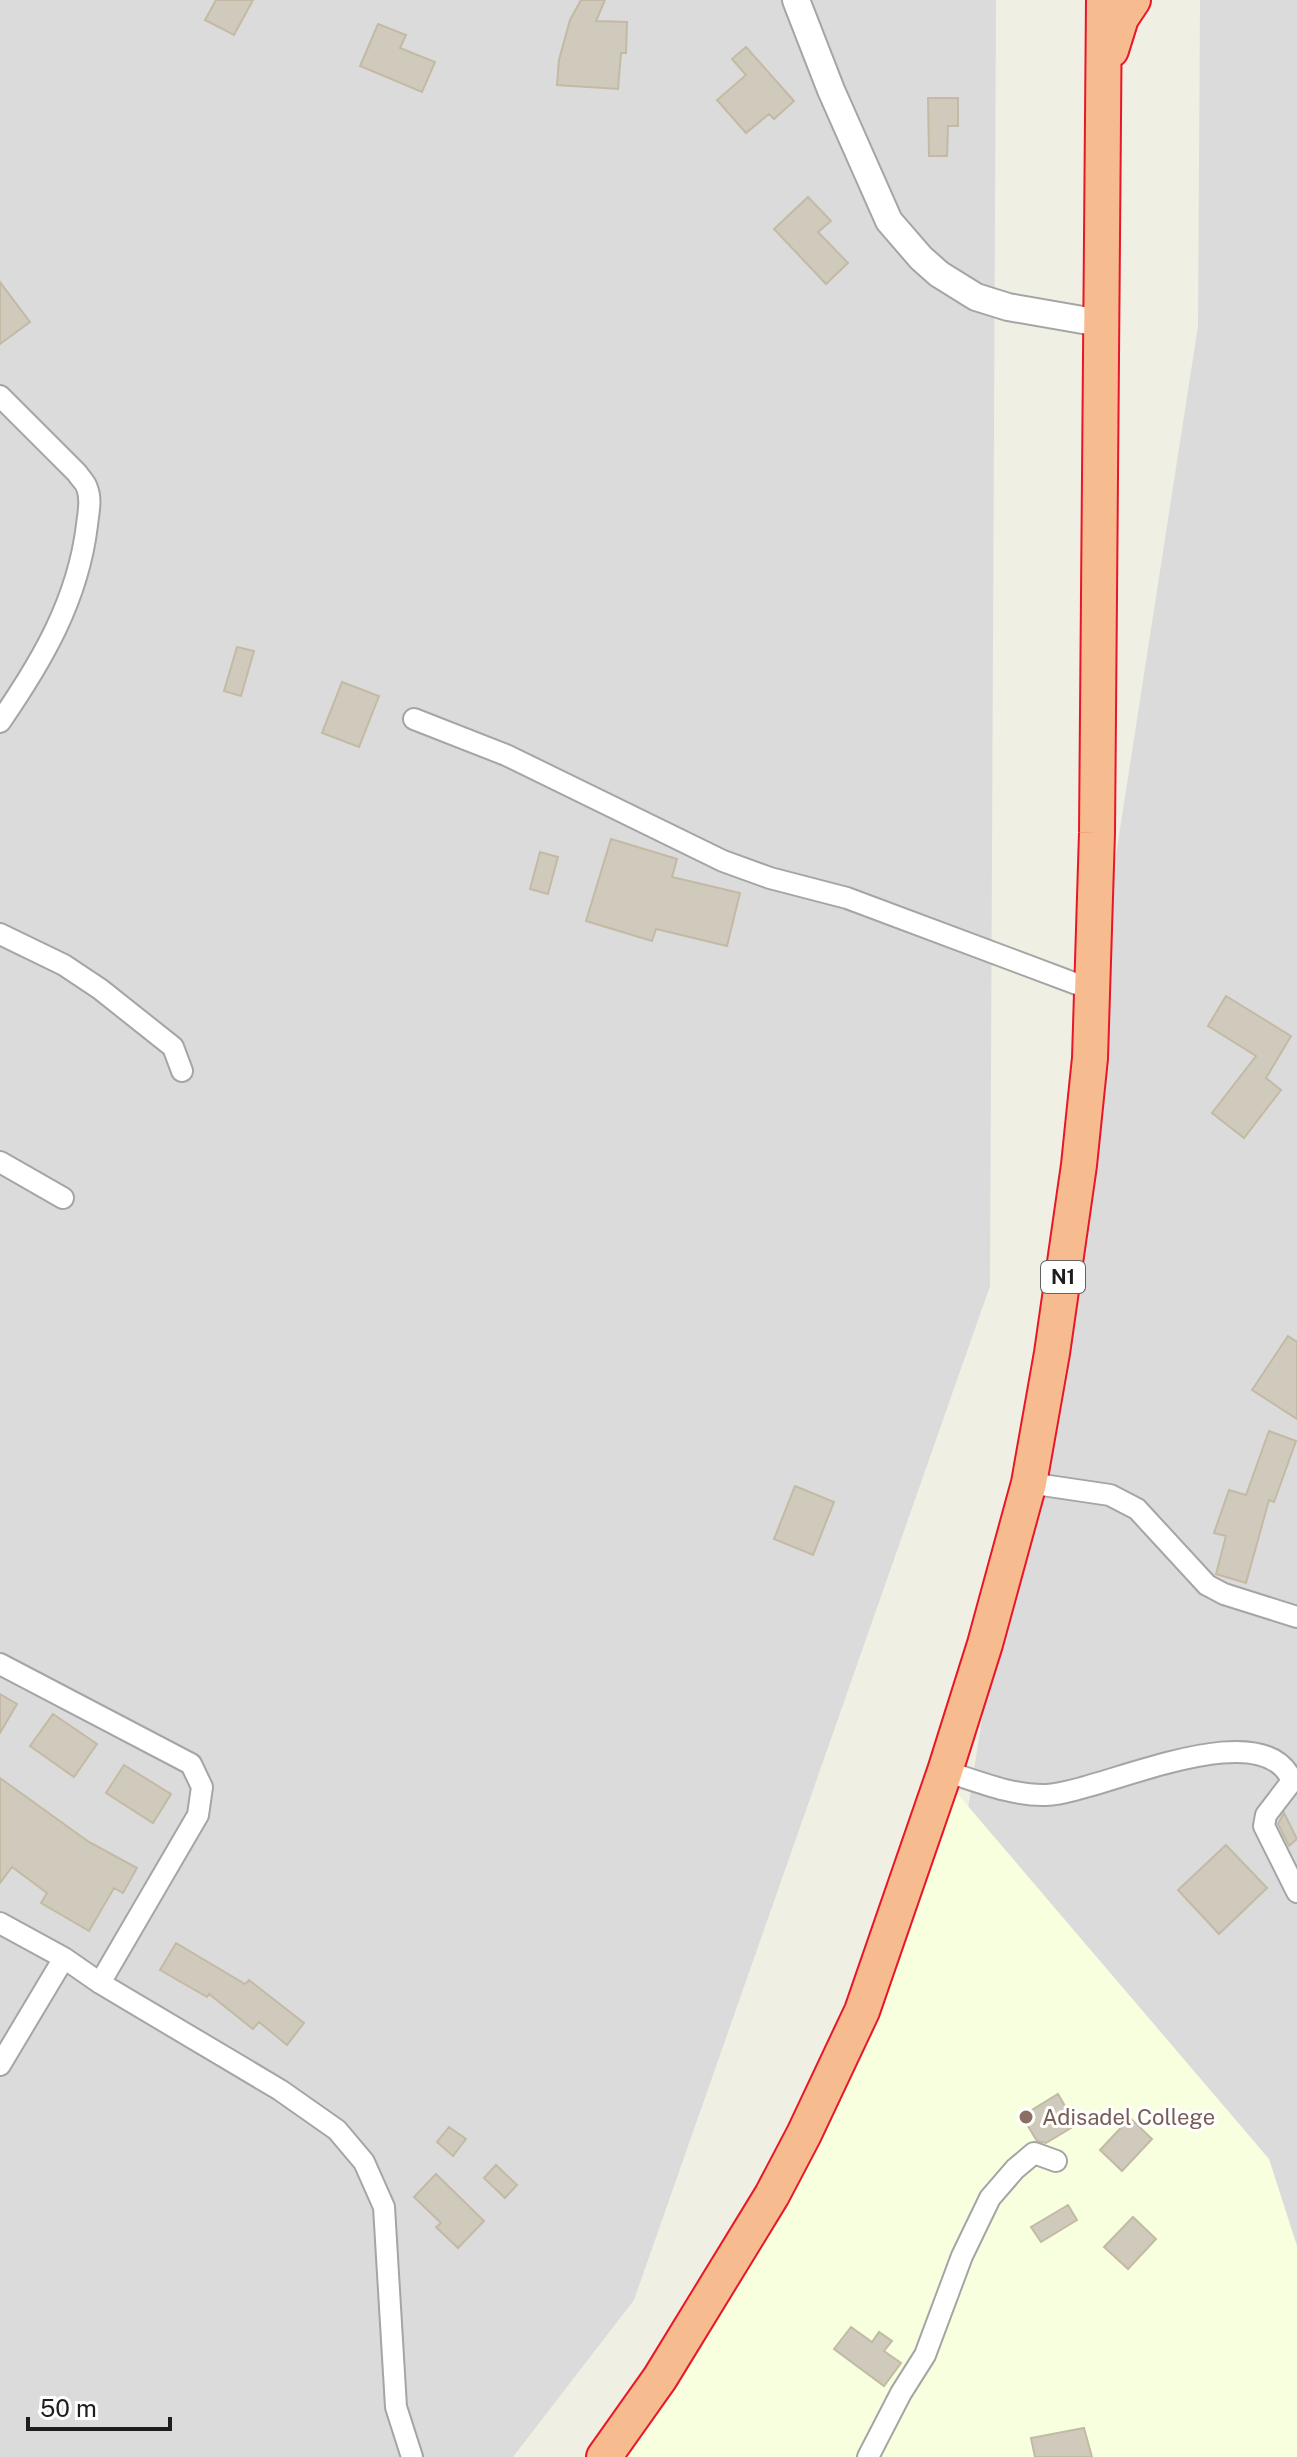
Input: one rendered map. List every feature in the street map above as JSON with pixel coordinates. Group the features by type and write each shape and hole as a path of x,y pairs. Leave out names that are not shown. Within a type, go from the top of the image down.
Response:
{"highway":[{"name":"N1","path":"604,2457 660,2378 772,2195 862,2011 945,1771 985,1644 1029,1483 1052,1353 1079,1165 1090,1058 1097,833 1104,0"},
{"path":"1105,69 1121,18 1133,0"}],"street":[{"path":"796,0 831,90 889,221 914,250 939,274 976,297 1008,307 1100,323"},
{"path":"0,396 77,473 87,487 89,500 78,575 66,609 39,663 0,722"},
{"path":"414,719 506,755 723,861 770,878 847,898 1090,989"},
{"path":"0,934 64,965 100,989 173,1047 182,1071"},
{"path":"0,1162 63,1198"},
{"path":"1029,1483 1110,1495 1137,1509 1207,1585 1224,1594 1297,1617"},
{"path":"0,1664 191,1764 202,1787 198,1815 100,1983"},
{"path":"945,1771 1026,1794 1050,1795 1218,1752 1255,1754 1274,1760 1288,1771 1292,1781 1266,1815 1264,1826 1297,1892"},
{"path":"0,1923 64,1958 100,1983 280,2090 337,2130 364,2162 384,2207 396,2407 412,2457"},
{"path":"0,2065 64,1958"},
{"path":"868,2457 901,2393 925,2355 962,2256 990,2198 1034,2153 1056,2161"}],"shaded area":[{"path":"0,0 996,0 990,1286 634,2300 513,2457 0,2457"},
{"path":"1200,0 1297,0 1297,2457 643,2457 912,2170 1198,326"},
{"name":"Adisadel College","path":"955,1791 1269,2159 1297,2246 1297,2457 620,2457 846,2074"}],"building":[{"path":"216,0 253,0 234,35 205,20"},
{"path":"581,0 605,0 596,21 627,22 626,53 621,53 618,89 557,85 559,60 570,20"},
{"path":"378,24 406,35 400,48 435,62 422,92 360,66"},
{"path":"746,47 794,101 774,119 769,114 746,133 717,100 746,75 732,59"},
{"path":"928,98 958,98 958,126 948,126 947,156 929,156"},
{"path":"808,197 831,221 818,232 848,263 826,284 774,229"},
{"path":"0,282 30,322 0,344"},
{"path":"237,647 254,651 241,696 224,691"},
{"path":"342,682 379,696 359,747 322,733"},
{"path":"611,839 677,859 672,877 740,893 727,946 656,929 652,941 586,921"},
{"path":"540,852 558,857 548,894 530,889"},
{"path":"1226,996 1291,1036 1266,1078 1281,1090 1244,1138 1212,1113 1256,1056 1208,1026"},
{"path":"1288,1336 1297,1342 1297,1419 1252,1390"},
{"path":"1269,1431 1296,1441 1274,1502 1269,1500 1246,1583 1216,1574 1226,1536 1214,1533 1229,1490 1246,1495"},
{"path":"795,1486 834,1502 813,1555 774,1539"},
{"path":"0,1694 17,1704 0,1733"},
{"path":"53,1714 97,1744 74,1777 30,1746"},
{"path":"124,1765 171,1794 153,1823 106,1793"},
{"path":"0,1778 89,1842 137,1868 123,1893 114,1888 89,1931 41,1903 47,1893 12,1867 0,1883"},
{"path":"1284,1813 1297,1839 1289,1846 1278,1824"},
{"path":"1226,1845 1267,1888 1219,1934 1178,1890"},
{"path":"176,1943 245,1984 249,1980 304,2023 287,2045 259,2022 253,2029 209,1994 207,1997 160,1970"},
{"path":"1058,2094 1076,2125 1046,2143 1037,2141 1022,2116"},
{"path":"1130,2118 1152,2139 1122,2171 1100,2150"},
{"path":"449,2127 466,2139 453,2156 437,2142"},
{"path":"496,2165 517,2185 505,2198 484,2178"},
{"path":"436,2174 484,2221 458,2248 436,2227 441,2223 414,2197"},
{"path":"1068,2205 1077,2220 1041,2242 1031,2227"},
{"path":"1133,2217 1156,2239 1128,2269 1104,2247"},
{"path":"851,2327 872,2342 879,2332 892,2341 884,2351 901,2363 884,2386 834,2349"},
{"path":"1084,2428 1092,2457 1035,2457 1031,2438"}],"place":[{"name":"Adisadel College","path":"1026,2117"}]}
